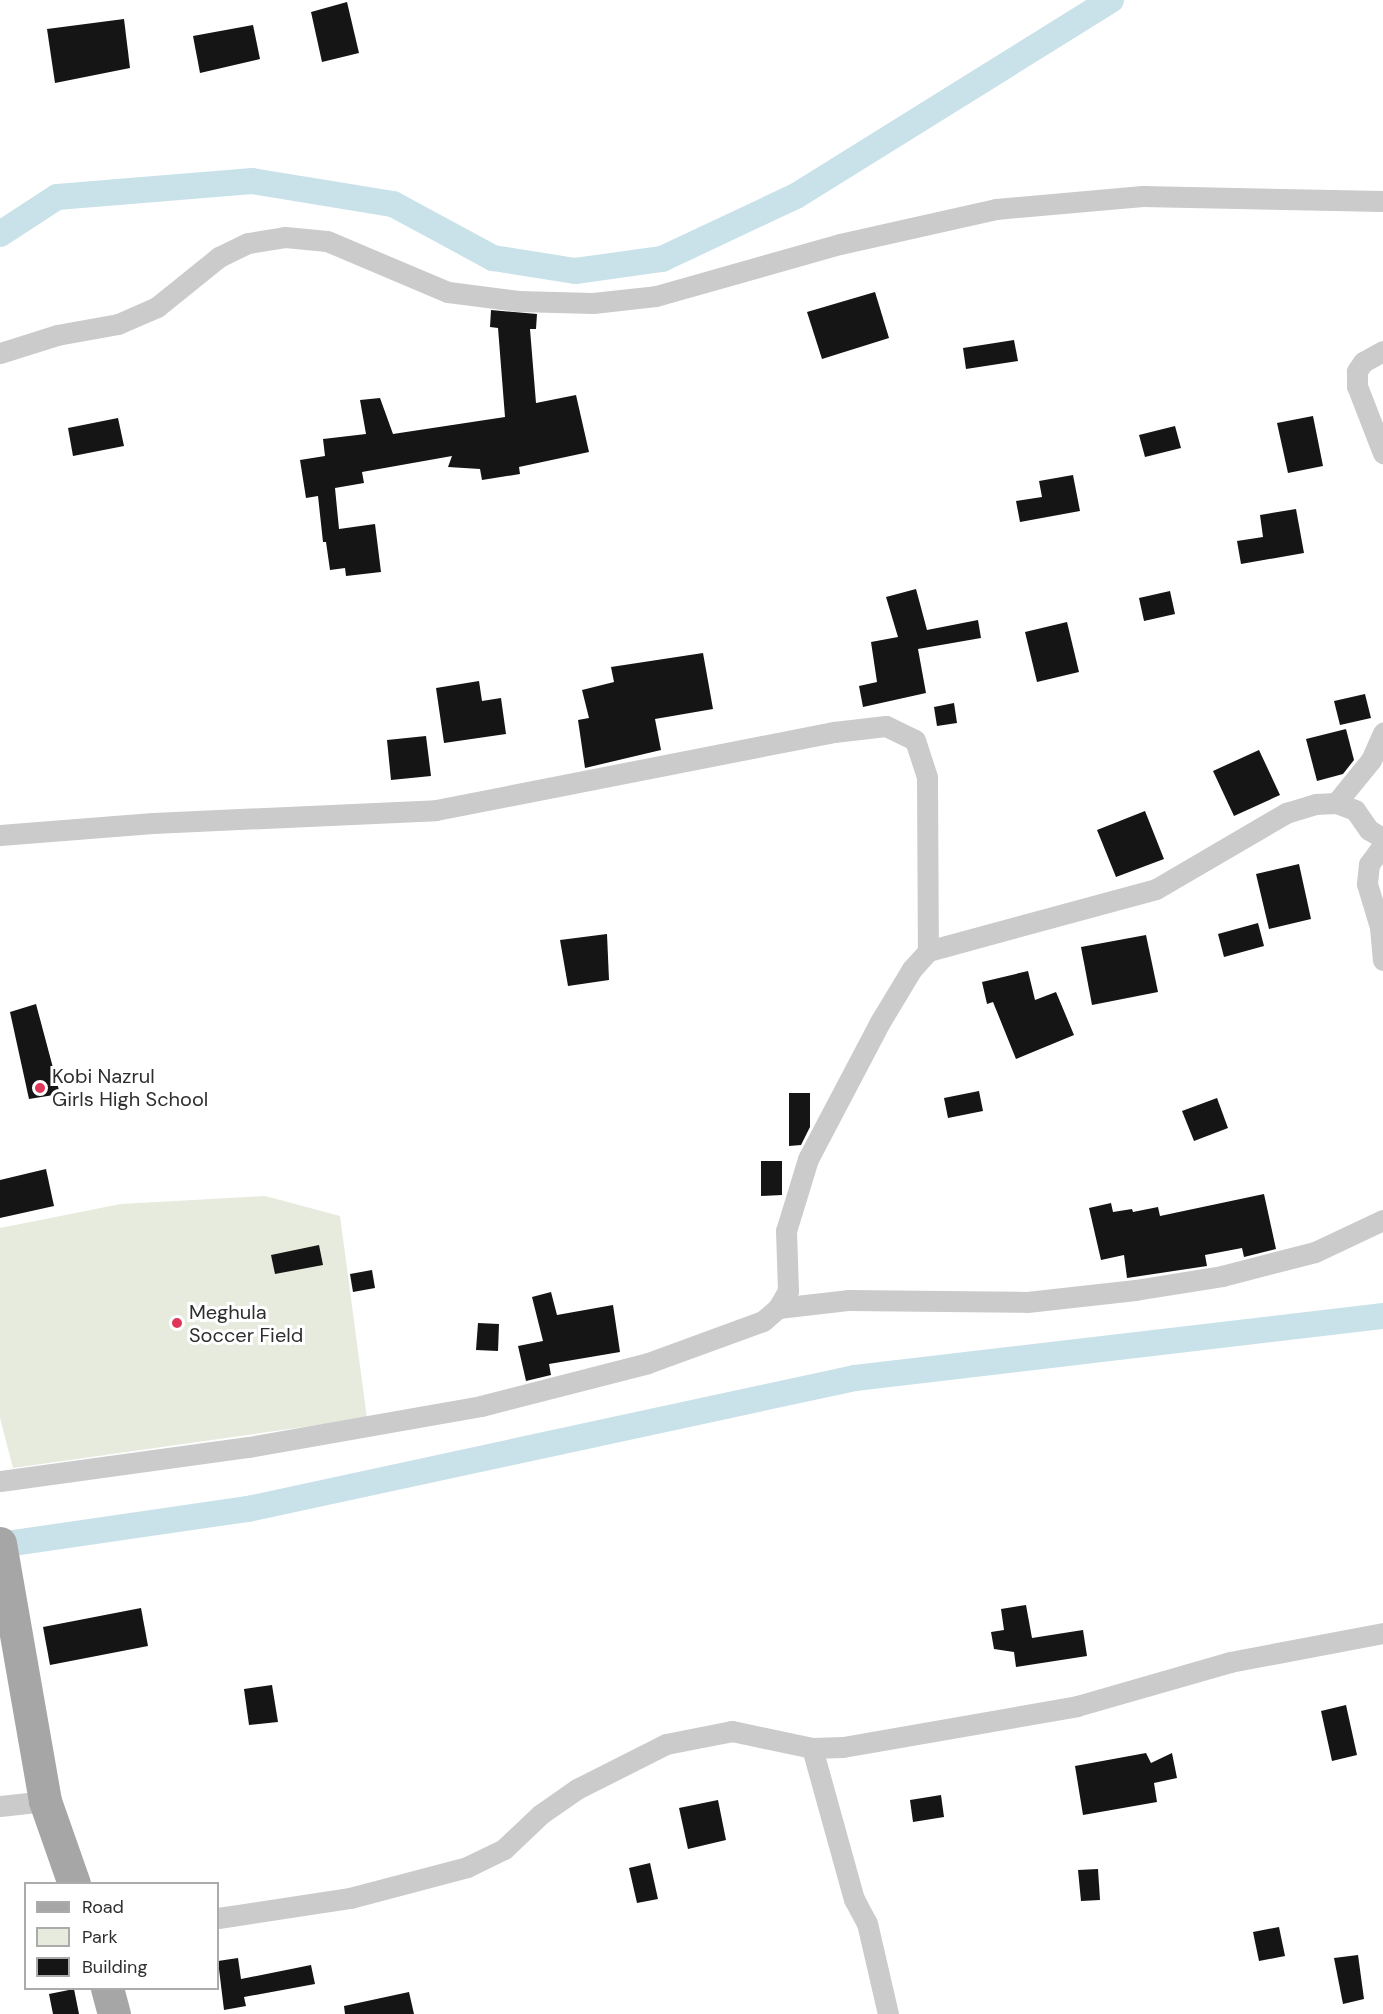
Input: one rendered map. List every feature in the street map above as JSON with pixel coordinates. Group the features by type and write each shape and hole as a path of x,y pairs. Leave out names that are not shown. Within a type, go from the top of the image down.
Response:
{"main road":[{"path":"0,1544 45,1801 73,1882"},
{"path":"107,1990 114,2014"}],"street":[{"path":"0,353 57,335 118,324 157,307 219,257 248,243 285,237 327,241 448,292 518,301 593,303 656,296 840,244 996,209 1142,196 1383,201"},
{"path":"1383,351 1363,362 1357,379 1383,453"},
{"path":"0,835 153,823 436,810 834,732 886,726 915,740 927,777 928,951"},
{"path":"1336,802 1371,760 1383,733"},
{"path":"0,1481 249,1447 481,1406 681,1352 763,1321 778,1308 788,1291 786,1231 808,1159 880,1022 912,969 928,951 1156,889 1286,813 1336,802 1355,810 1369,830 1383,838"},
{"path":"1383,845 1370,864 1367,884 1380,927 1383,960"},
{"path":"778,1308 848,1300 1027,1302 1135,1290 1222,1276 1315,1252 1383,1220"},
{"path":"219,1918 350,1898 467,1867 504,1849 542,1814 577,1789 666,1744 732,1731 812,1748 843,1747 1048,1712 1116,1697 1230,1662 1383,1633"},
{"path":"812,1748 854,1899 867,1923 888,2014"},
{"path":"0,1806 45,1801"}],"green space":[{"name":"Meghula Soccer Field","path":"265,1196 340,1216 367,1418 13,1468 0,1418 0,1228 121,1204"}],"building":[{"path":"347,2 359,53 322,62 311,12"},
{"path":"124,19 130,68 55,83 47,29"},
{"path":"253,25 260,59 200,73 193,36"},
{"path":"875,292 889,338 822,359 807,312"},
{"path":"491,310 537,314 536,329 530,329 536,403 576,395 589,452 519,467 520,474 482,480 480,469 448,467 452,456 362,472 364,483 335,488 339,529 375,524 381,572 346,576 345,568 330,570 326,542 323,542 318,496 306,498 300,460 325,456 323,439 366,434 360,400 380,398 393,434 505,417 498,328 490,327"},
{"path":"1014,340 1018,361 966,369 963,348"},
{"path":"1313,416 1323,466 1288,473 1277,423"},
{"path":"118,418 124,446 73,456 68,428"},
{"path":"1175,426 1181,448 1145,457 1139,435"},
{"path":"1073,475 1080,511 1020,522 1016,501 1042,497 1039,481"},
{"path":"1296,509 1304,553 1241,564 1237,541 1263,537 1260,515"},
{"path":"916,589 927,630 978,620 981,638 918,649 926,693 863,707 859,686 877,682 871,642 898,637 886,597"},
{"path":"1170,591 1175,614 1144,621 1139,598"},
{"path":"1067,622 1079,672 1037,682 1025,632"},
{"path":"703,653 713,709 655,719 661,750 585,768 578,720 589,718 582,690 614,682 611,667"},
{"path":"479,681 482,701 501,698 506,734 444,743 436,688"},
{"path":"1365,694 1371,718 1340,725 1334,701"},
{"path":"954,703 957,723 937,726 934,707"},
{"path":"1346,729 1354,760 1343,774 1317,781 1306,739"},
{"path":"426,736 431,776 391,780 387,740"},
{"path":"1259,750 1280,795 1234,816 1213,771"},
{"path":"1145,811 1164,859 1116,877 1097,830"},
{"path":"1299,864 1311,919 1269,929 1256,874"},
{"path":"1258,923 1264,946 1224,957 1218,934"},
{"path":"607,934 609,980 568,986 560,940"},
{"path":"1146,935 1158,992 1092,1005 1081,947"},
{"path":"1028,971 1035,1000 1056,992 1074,1035 1016,1059 993,1002 987,1004 982,982"},
{"path":"36,1004 60,1094 29,1099 10,1012"},
{"path":"979,1091 983,1111 948,1118 944,1098"},
{"path":"789,1093 810,1093 810,1127 801,1145 789,1146"},
{"path":"1217,1098 1228,1128 1194,1141 1182,1111"},
{"path":"761,1161 782,1161 782,1195 761,1196"},
{"path":"46,1169 54,1206 0,1218 0,1180"},
{"path":"1264,1194 1276,1249 1244,1257 1242,1248 1205,1255 1207,1266 1127,1278 1124,1255 1101,1260 1089,1208 1111,1203 1113,1212 1132,1209 1133,1212 1158,1207 1160,1216"},
{"path":"319,1245 323,1265 275,1274 271,1255"},
{"path":"372,1270 375,1288 353,1292 350,1274"},
{"path":"551,1292 557,1315 613,1305 620,1352 549,1364 551,1375 526,1381 518,1346 543,1341 532,1297"},
{"path":"478,1323 499,1324 498,1351 476,1350"},
{"path":"1026,1605 1032,1638 1083,1630 1087,1656 1016,1667 1014,1652 994,1649 991,1632 1004,1630 1001,1609"},
{"path":"141,1608 148,1646 50,1665 43,1627"},
{"path":"272,1685 278,1722 249,1725 244,1689"},
{"path":"1346,1705 1357,1755 1332,1761 1321,1711"},
{"path":"1146,1753 1151,1763 1172,1753 1177,1778 1154,1783 1157,1802 1083,1815 1075,1766"},
{"path":"941,1795 944,1817 913,1822 910,1800"},
{"path":"718,1800 726,1840 688,1849 679,1808"},
{"path":"650,1863 658,1899 637,1903 629,1868"},
{"path":"1098,1869 1100,1900 1081,1901 1078,1870"},
{"path":"1279,1927 1285,1956 1259,1961 1253,1932"},
{"path":"1358,1955 1364,1999 1343,2004 1334,1958"},
{"path":"238,1958 241,1979 311,1965 315,1984 244,1997 246,2006 224,2010 219,1961"},
{"path":"74,1990 79,2014 53,2014 49,1994"},
{"path":"409,1992 414,2014 345,2014 344,2006"}],"waterway":[{"path":"0,234 57,197 252,181 393,204 493,258 575,271 662,259 796,196 1111,0"},
{"path":"0,1545 248,1509 855,1378 1383,1316"}],"place":[{"name":"Kobi Nazrul Girls High School","path":"40,1088"},
{"name":"Meghula Soccer Field","path":"177,1323"}]}
